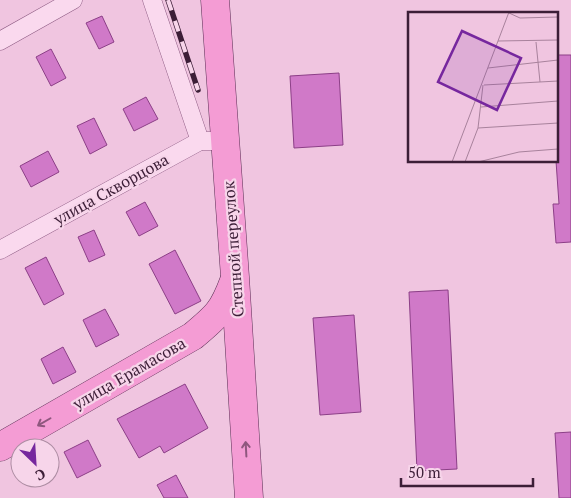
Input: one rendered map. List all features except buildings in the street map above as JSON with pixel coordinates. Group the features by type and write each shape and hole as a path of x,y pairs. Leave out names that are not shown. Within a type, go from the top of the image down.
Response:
{"main road":[{"name":"Степной переулок","path":"215,0 213,141 236,277 249,498"},
{"name":"улица Ерамасова","path":"0,447 193,336 214,319 226,304 236,277"},
{"path":"193,336 208,336 220,340 230,347 241,371"}],"street":[{"path":"0,41 73,0"},
{"path":"152,0 213,141"},
{"name":"улица Скворцова","path":"0,250 213,141"}],"railway":[{"path":"168,0 198,90"}]}
